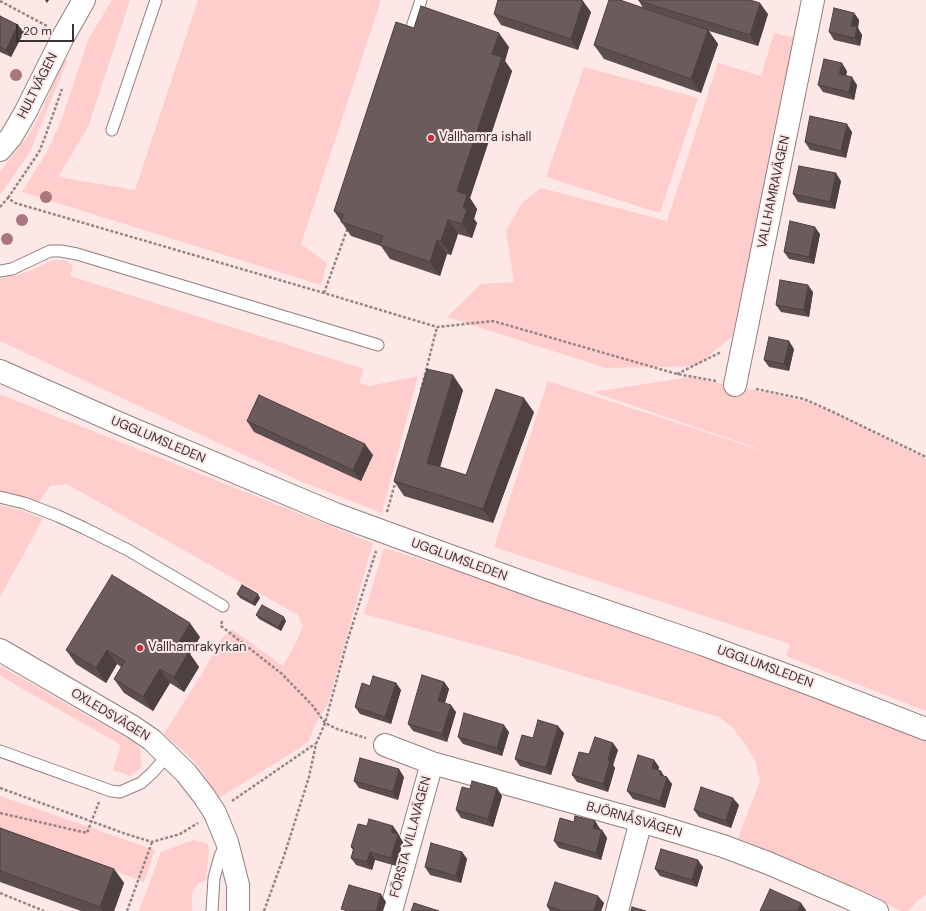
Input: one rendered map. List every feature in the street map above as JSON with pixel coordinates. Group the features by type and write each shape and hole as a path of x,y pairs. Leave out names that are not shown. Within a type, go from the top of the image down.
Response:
{"street":[{"name":"HULTVÄGEN","path":"0,150 25,113 63,37 84,0"},
{"name":"VALLHAMRAVÄGEN","path":"735,385 813,0"},
{"name":"UGGLUMSLEDEN","path":"0,371 123,425 342,517 788,676 926,729"},
{"name":"OXLEDSVÄGEN","path":"0,650 133,727 152,740 186,773 215,813 227,842 238,885 238,911"},
{"name":"BJÖRNÅSVÄGEN","path":"385,745 432,763 641,821 723,846 768,863 844,904 877,911"},
{"name":"FÖRSTA VILLAVÄGEN","path":"391,911 432,763"},
{"path":"617,911 641,821"}],"lane":[{"path":"112,130 156,0"},
{"path":"412,27 421,0"},
{"path":"0,271 12,269 50,251 61,251 84,256 378,345"},
{"path":"0,497 24,503 84,528 128,550 223,606"},
{"path":"0,751 103,788 120,792 135,786 152,773 168,755"},
{"path":"212,911 214,878 220,856 227,842"}],"path":[{"path":"0,207 8,198 15,203 437,327 493,321 677,374 804,399 926,457"},
{"path":"324,293 348,227"},
{"path":"677,374 743,341"},
{"path":"223,606 221,626 282,674 313,706 325,723 337,729 385,745"},
{"path":"231,802 316,744 309,777 284,856 264,911"},
{"path":"0,788 92,822 152,842 180,834 200,822"},
{"path":"0,813 87,833 103,788"},
{"path":"127,911 152,842"},
{"path":"0,893 44,911"}],"shaded area":[{"path":"112,0 130,0 88,127 58,177 135,190 198,0 381,0 301,244 327,263 321,285 22,192 48,150 62,118 89,38"},
{"path":"774,33 795,38 738,332 696,366 606,368 447,317 481,284 514,282 506,231 522,203 541,188 667,221 718,63 761,76"},
{"path":"64,58 67,61 30,152 0,195 0,172 30,133 42,110"},
{"path":"584,67 698,98 660,213 546,177"},
{"path":"53,260 65,260 73,266 70,276 364,369 359,383 369,386 418,376 382,513 300,481 0,341 0,279 27,272"},
{"path":"690,377 805,401 841,416 926,459 926,711 786,656 790,644 494,547 548,381 794,461 593,392"},
{"path":"0,394 373,543 328,703 314,727 309,741 219,798 195,762 164,734 203,672 221,639 232,629 283,666 303,626 298,615 67,484 50,486 39,502 0,492"},
{"path":"0,505 23,511 43,519 0,597"},
{"path":"384,548 651,632 926,734 926,894 908,911 901,911 839,880 738,838 760,781 755,760 745,744 733,728 719,717 514,655 364,614"},
{"path":"0,666 135,743 140,749 142,767 130,776 113,770 121,745 0,675"},
{"path":"0,796 155,850 144,882 0,828"},
{"path":"193,840 206,843 209,847 206,880 198,883 192,893 192,911 139,911 161,852"}],"building":[{"path":"498,0 583,1 571,39 494,14"},
{"path":"609,0 620,0 708,30 691,79 594,45"},
{"path":"639,0 750,0 760,3 750,35"},
{"name":"Vallhamra ishall","path":"421,6 499,33 492,54 502,57 457,191 467,195 463,208 467,209 462,224 448,220 441,241 437,240 430,262 380,245 383,236 341,222 343,214 334,211 396,22 414,28"},
{"path":"834,8 854,13 851,26 857,27 855,38 829,32"},
{"path":"0,16 18,25 6,50 0,47"},
{"path":"824,59 842,63 839,74 852,77 849,92 818,85"},
{"path":"810,116 847,124 841,151 805,142"},
{"path":"799,166 836,173 830,202 793,194"},
{"path":"790,221 815,227 809,257 784,252"},
{"path":"780,280 808,285 804,310 776,305"},
{"path":"769,337 789,341 784,364 764,360"},
{"path":"427,369 453,375 427,463 466,475 496,389 524,398 483,509 394,481"},
{"path":"259,395 365,444 353,470 247,421"},
{"name":"Vallhamrakyrkan","path":"112,575 190,623 177,645 189,652 174,677 160,669 143,697 114,679 125,661 107,650 96,668 66,650"},
{"path":"242,585 258,594 253,603 237,594"},
{"path":"262,605 284,617 278,627 256,615"},
{"path":"422,675 444,682 438,701 451,705 442,734 408,724"},
{"path":"373,676 396,683 385,717 355,707 362,683 370,686"},
{"path":"464,713 504,725 497,748 458,737"},
{"path":"538,720 558,726 546,768 515,759 522,735 533,738"},
{"path":"595,737 613,743 608,760 610,761 603,784 572,775 579,752 589,754"},
{"path":"638,755 654,760 652,768 661,771 660,775 667,777 660,801 627,791"},
{"path":"360,758 399,769 393,792 354,781"},
{"path":"472,781 497,788 488,819 456,810 462,787 470,789"},
{"path":"701,787 733,798 726,821 694,810"},
{"path":"575,816 595,821 593,828 602,830 596,853 554,841 560,818 574,822"},
{"path":"369,819 393,826 391,832 398,834 391,858 370,852 367,862 351,858 354,848 351,847 358,824 367,826"},
{"path":"0,828 114,869 100,907 0,871"},
{"path":"431,843 462,852 456,876 425,867"},
{"path":"661,849 698,860 692,880 655,869"},
{"path":"555,882 598,896 594,911 560,911 547,906"},
{"path":"349,885 381,894 376,911 348,911 341,909"},
{"path":"770,889 801,903 797,911 760,911"},
{"path":"414,903 439,911 411,911"},
{"path":"632,907 646,911 631,911"}],"place":[{"name":"Vallhamra ishall","path":"431,138"},
{"name":"Vallhamrakyrkan","path":"140,648"}]}
